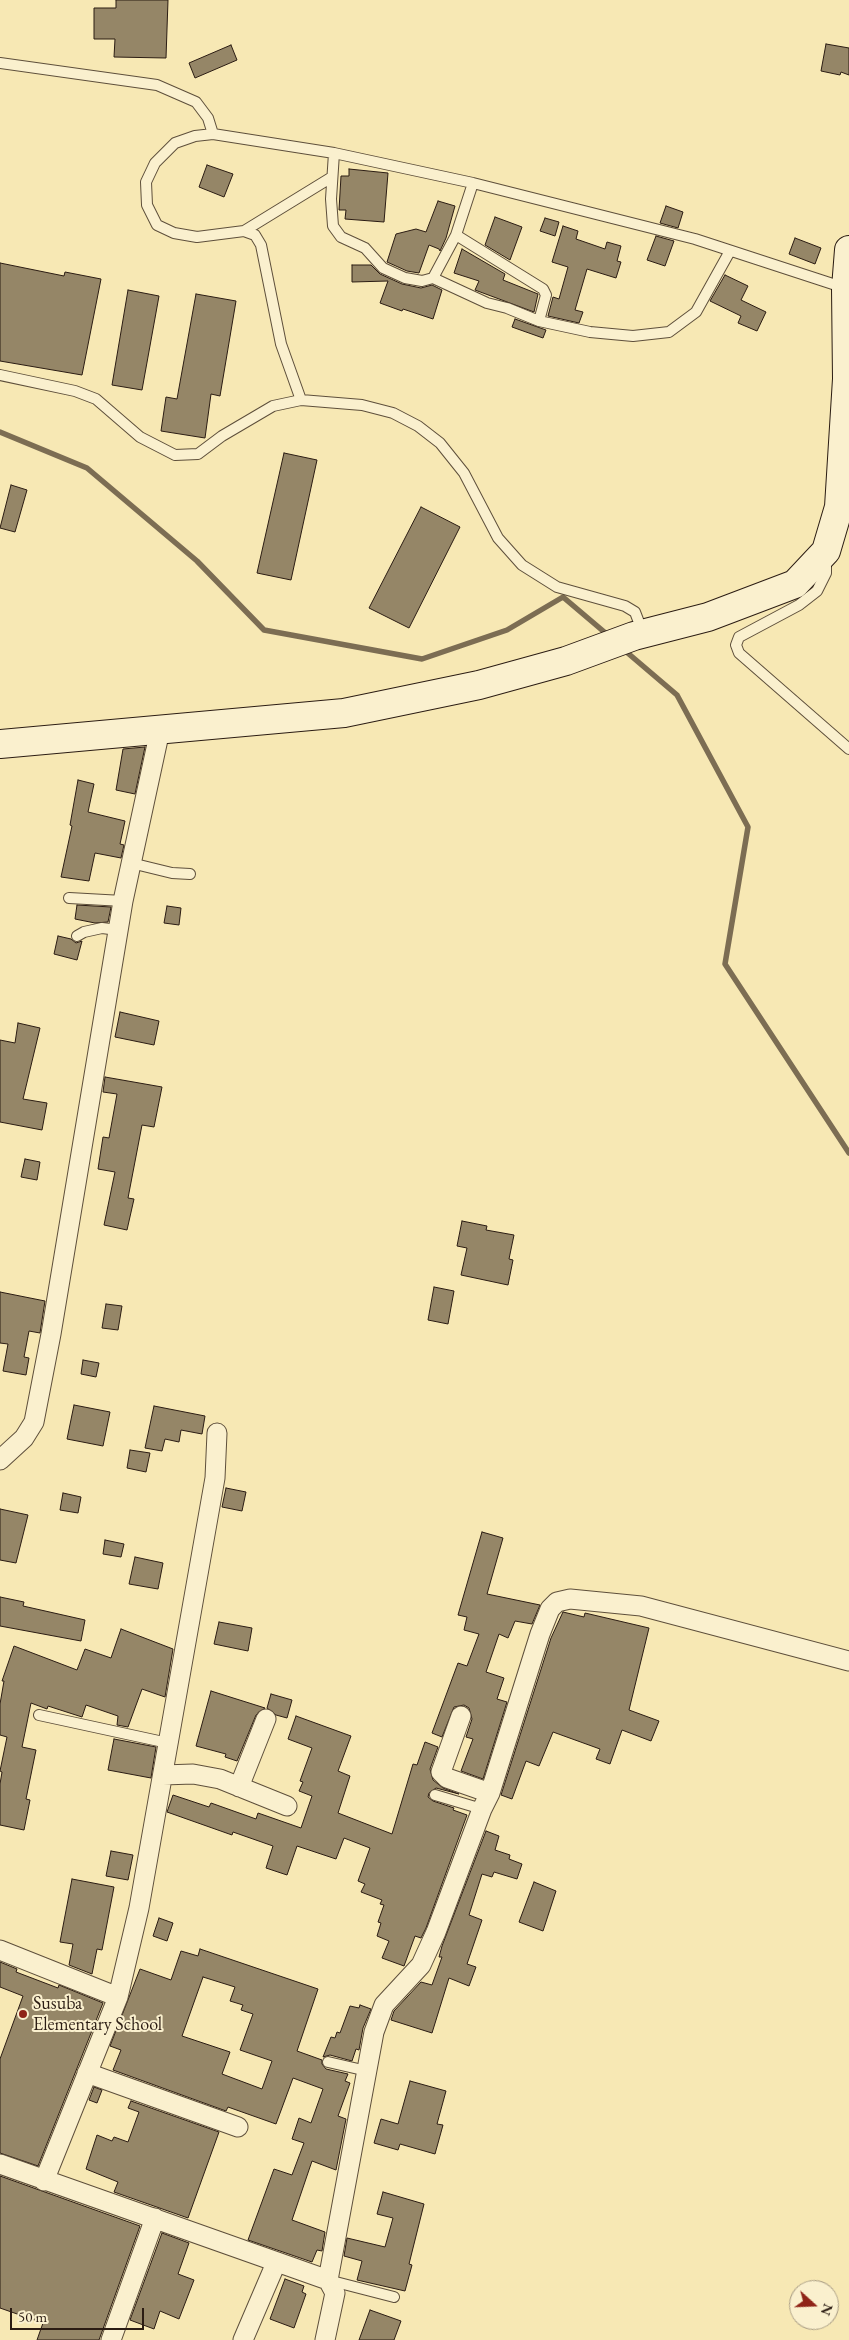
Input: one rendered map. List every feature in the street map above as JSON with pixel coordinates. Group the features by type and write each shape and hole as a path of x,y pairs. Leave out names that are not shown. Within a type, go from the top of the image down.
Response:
{"street":[{"path":"0,744 344,713 479,685 566,662 630,638 708,617 795,584 826,551 838,507 848,380 846,288 849,250"},
{"path":"0,1460 24,1438 34,1422 52,1334 123,901 160,730"},
{"path":"44,2181 118,1996 138,1908 163,1775 214,1478 217,1434"},
{"path":"325,2340 335,2293 328,2280 374,2032 384,2005 421,1965 436,1932 486,1801 540,1634 550,1609 557,1602 570,1599 641,1606 849,1661"},
{"path":"461,1716 441,1772 447,1778 486,1801"},
{"path":"239,1787 266,1719"},
{"path":"163,1775 193,1774 220,1779 287,1806"},
{"path":"0,1950 118,1996"},
{"path":"88,2072 238,2127"},
{"path":"0,2164 328,2280"},
{"path":"111,2340 155,2218"},
{"path":"243,2340 276,2263"}],"lane":[{"path":"0,63 157,85 196,102 208,118 213,134"},
{"path":"301,400 281,344 261,245 254,234 244,231 197,237 174,232 157,224 147,205 146,182 155,163 175,143 195,136 213,134 334,153 473,183 696,239 846,288"},
{"path":"334,153 332,177 333,226 341,237 365,248 383,268 405,278 422,281 433,278 487,304 507,308 540,321 590,332 632,336 669,332 696,312 730,251"},
{"path":"244,231 332,177"},
{"path":"433,278 456,235 473,183"},
{"path":"456,235 543,289 546,295 540,321"},
{"path":"0,375 75,391 96,399 140,437 175,455 198,454 222,436 274,406 301,400 362,405 393,413 418,426 440,444 464,473 498,538 522,564 557,587 625,606 635,612 640,625 630,638"},
{"path":"826,551 826,573 817,591 799,605 739,637 736,645 738,654 849,749"},
{"path":"131,863 172,873 190,874"},
{"path":"69,898 123,901"},
{"path":"77,936 84,932 102,928 118,930"},
{"path":"39,1715 168,1742"},
{"path":"435,1795 486,1801"},
{"path":"328,2062 366,2071"},
{"path":"328,2280 394,2297"}],"building":[{"path":"116,0 168,0 166,58 114,57 115,39 94,39 94,8 116,8"},
{"path":"826,44 849,48 849,75 841,72 840,75 821,71"},
{"path":"231,45 237,60 195,78 189,63"},
{"path":"207,165 233,174 224,197 199,187"},
{"path":"349,169 388,173 384,222 345,219 346,210 339,210 341,176 349,176"},
{"path":"438,201 455,206 446,238 440,251 429,245 419,273 407,271 387,262 396,234 416,229 426,232"},
{"path":"666,206 683,212 678,228 660,223"},
{"path":"495,217 522,227 510,260 485,245"},
{"path":"545,218 559,222 555,236 540,231"},
{"path":"563,226 578,231 576,239 605,249 607,242 621,246 617,261 621,262 616,278 587,269 575,310 583,312 579,323 548,316 553,297 559,299 568,267 552,262"},
{"path":"656,236 674,241 665,266 647,260"},
{"path":"795,238 821,248 815,264 789,254"},
{"path":"462,249 505,274 503,280 538,294 534,312 475,290 479,281 454,273"},
{"path":"0,263 64,276 65,272 101,279 82,375 0,361"},
{"path":"352,265 371,265 380,274 402,284 421,288 432,285 442,290 433,319 380,303 388,281 352,282"},
{"path":"725,275 748,286 741,300 766,312 757,331 738,323 741,316 710,301"},
{"path":"128,290 159,296 142,390 112,385"},
{"path":"196,294 236,301 220,396 211,394 205,438 161,431 166,397 177,399"},
{"path":"515,319 546,330 543,338 512,327"},
{"path":"284,453 317,460 291,580 257,573"},
{"path":"11,485 27,490 15,532 0,528"},
{"path":"421,507 460,527 409,628 369,608"},
{"path":"145,747 135,794 116,790 123,749"},
{"path":"78,780 94,784 88,812 125,821 120,844 124,845 121,858 95,853 89,881 61,877 72,826 70,825"},
{"path":"77,905 111,907 108,922 95,923 75,919"},
{"path":"167,906 181,908 179,925 164,923"},
{"path":"58,936 71,939 76,943 82,941 77,960 54,954"},
{"path":"120,1012 159,1021 154,1045 115,1037"},
{"path":"18,1023 40,1028 23,1099 47,1103 42,1130 0,1122 0,1040 15,1043"},
{"path":"105,1077 162,1087 154,1127 142,1125 128,1198 134,1199 127,1230 104,1225 115,1172 98,1169 103,1137 109,1138 117,1094 103,1092"},
{"path":"25,1159 40,1162 37,1180 21,1177"},
{"path":"462,1221 487,1226 486,1230 514,1235 509,1259 513,1260 508,1285 461,1275 467,1248 457,1246"},
{"path":"434,1287 454,1291 448,1324 428,1320"},
{"path":"0,1292 45,1301 40,1333 29,1331 24,1357 29,1358 26,1375 3,1371 8,1344 0,1343"},
{"path":"106,1304 122,1306 118,1330 102,1328"},
{"path":"83,1360 99,1363 96,1377 81,1374"},
{"path":"74,1405 110,1412 103,1446 67,1439"},
{"path":"154,1406 205,1416 202,1434 181,1430 179,1442 165,1439 162,1451 145,1448"},
{"path":"130,1450 150,1453 146,1472 127,1468"},
{"path":"226,1488 246,1492 242,1511 222,1507"},
{"path":"63,1493 81,1497 78,1513 60,1510"},
{"path":"0,1509 28,1515 16,1563 0,1560"},
{"path":"482,1532 503,1538 487,1594 540,1605 532,1624 515,1621 508,1638 499,1634 486,1672 504,1678 497,1699 507,1702 483,1779 461,1771 473,1739 466,1737 472,1719 469,1708 464,1705 454,1707 442,1737 432,1733 458,1663 467,1666 479,1634 464,1630 467,1617 458,1615"},
{"path":"105,1540 124,1544 121,1557 103,1554"},
{"path":"135,1557 163,1563 158,1589 129,1584"},
{"path":"0,1597 24,1602 23,1606 85,1620 81,1641 0,1626"},
{"path":"563,1612 584,1617 585,1613 649,1628 629,1710 659,1721 651,1741 622,1730 610,1764 596,1759 600,1749 553,1732 539,1766 526,1761 512,1799 501,1795 551,1638"},
{"path":"219,1622 252,1628 248,1651 214,1644"},
{"path":"121,1629 173,1649 165,1697 142,1689 128,1727 117,1725 118,1716 86,1705 82,1717 48,1706 47,1709 31,1703 22,1747 36,1750 26,1799 30,1800 24,1830 0,1825 0,1784 2,1772 0,1771 7,1737 0,1735 0,1704 4,1681 2,1681 14,1646 77,1670 85,1649 111,1658"},
{"path":"211,1691 265,1708 256,1715 237,1761 225,1757 226,1754 196,1746"},
{"path":"271,1694 292,1700 287,1718 276,1715 267,1708"},
{"path":"296,1716 351,1736 338,1771 350,1776 338,1813 392,1834 413,1764 417,1765 425,1742 438,1747 430,1769 433,1780 443,1788 459,1794 436,1788 429,1793 428,1797 433,1801 454,1808 453,1810 467,1815 426,1928 421,1938 415,1936 404,1966 382,1958 389,1941 377,1936 381,1923 378,1922 384,1905 380,1904 382,1900 361,1892 365,1884 358,1881 370,1848 344,1838 336,1859 297,1846 287,1875 266,1868 273,1846 233,1832 232,1835 167,1812 173,1795 209,1807 211,1803 256,1819 258,1813 301,1828 312,1796 299,1791 303,1782 300,1781 312,1748 288,1739"},
{"path":"114,1739 156,1747 151,1778 108,1770"},
{"path":"486,1831 499,1836 495,1850 510,1855 509,1859 522,1864 517,1879 494,1872 492,1877 482,1874 469,1915 482,1920 467,1964 476,1967 469,1986 449,1978 432,2033 391,2020 394,2011 421,1982 432,1985 442,1957 439,1957 442,1946"},
{"path":"111,1851 133,1855 128,1880 106,1876"},
{"path":"72,1879 114,1887 102,1950 97,1949 92,1974 69,1965 73,1944 60,1942"},
{"path":"534,1882 556,1891 543,1931 519,1922"},
{"path":"159,1918 173,1923 167,1941 153,1936"},
{"path":"200,1949 318,1989 297,2051 322,2060 322,2064 326,2069 348,2074 345,2081 350,2083 338,2116 346,2119 336,2170 312,2161 292,2220 325,2232 322,2251 317,2250 312,2262 248,2240 274,2169 292,2175 304,2143 292,2139 299,2118 311,2123 323,2089 293,2078 276,2124 228,2107 226,2111 113,2070 121,2050 110,2046 140,1969 171,1980 181,1951 198,1956","holes":["203,1977 235,1987 230,2001 243,2005 241,2010 253,2014 240,2050 272,2061 262,2089 222,2074 230,2052 182,2036"]},
{"path":"0,1962 17,1969 16,1972 58,1988 59,1985 103,2003 38,2166 0,2153 0,2059 23,1996 0,1987"},
{"path":"360,2005 371,2009 363,2028 359,2050 356,2049 352,2061 330,2055 323,2057 331,2037 335,2038 337,2032 340,2033 350,2006 359,2008"},
{"path":"410,2081 446,2091 437,2124 443,2125 435,2154 400,2144 398,2150 374,2143 381,2119 398,2124"},
{"path":"94,2087 102,2090 97,2103 89,2100"},
{"path":"131,2101 219,2132 188,2218 114,2192 118,2182 86,2169 97,2135 112,2141 114,2137 128,2142 139,2112 128,2108"},
{"path":"0,2176 140,2226 99,2340 37,2340 43,2323 0,2308"},
{"path":"383,2192 424,2204 409,2264 412,2265 405,2291 357,2280 362,2261 344,2256 347,2238 385,2247 393,2218 377,2214"},
{"path":"162,2233 189,2243 178,2274 194,2280 179,2319 160,2311 154,2329 130,2320"},
{"path":"285,2279 304,2286 302,2292 306,2294 294,2328 270,2319"},
{"path":"370,2310 401,2321 394,2340 359,2340"}],"waterway":[{"path":"0,432 87,468 197,561 264,630 422,659 507,630 563,597 609,636"},
{"path":"623,649 677,695 748,827 725,964 849,1153"}],"place":[{"name":"Susuba Elementary School","path":"23,2014"}]}
